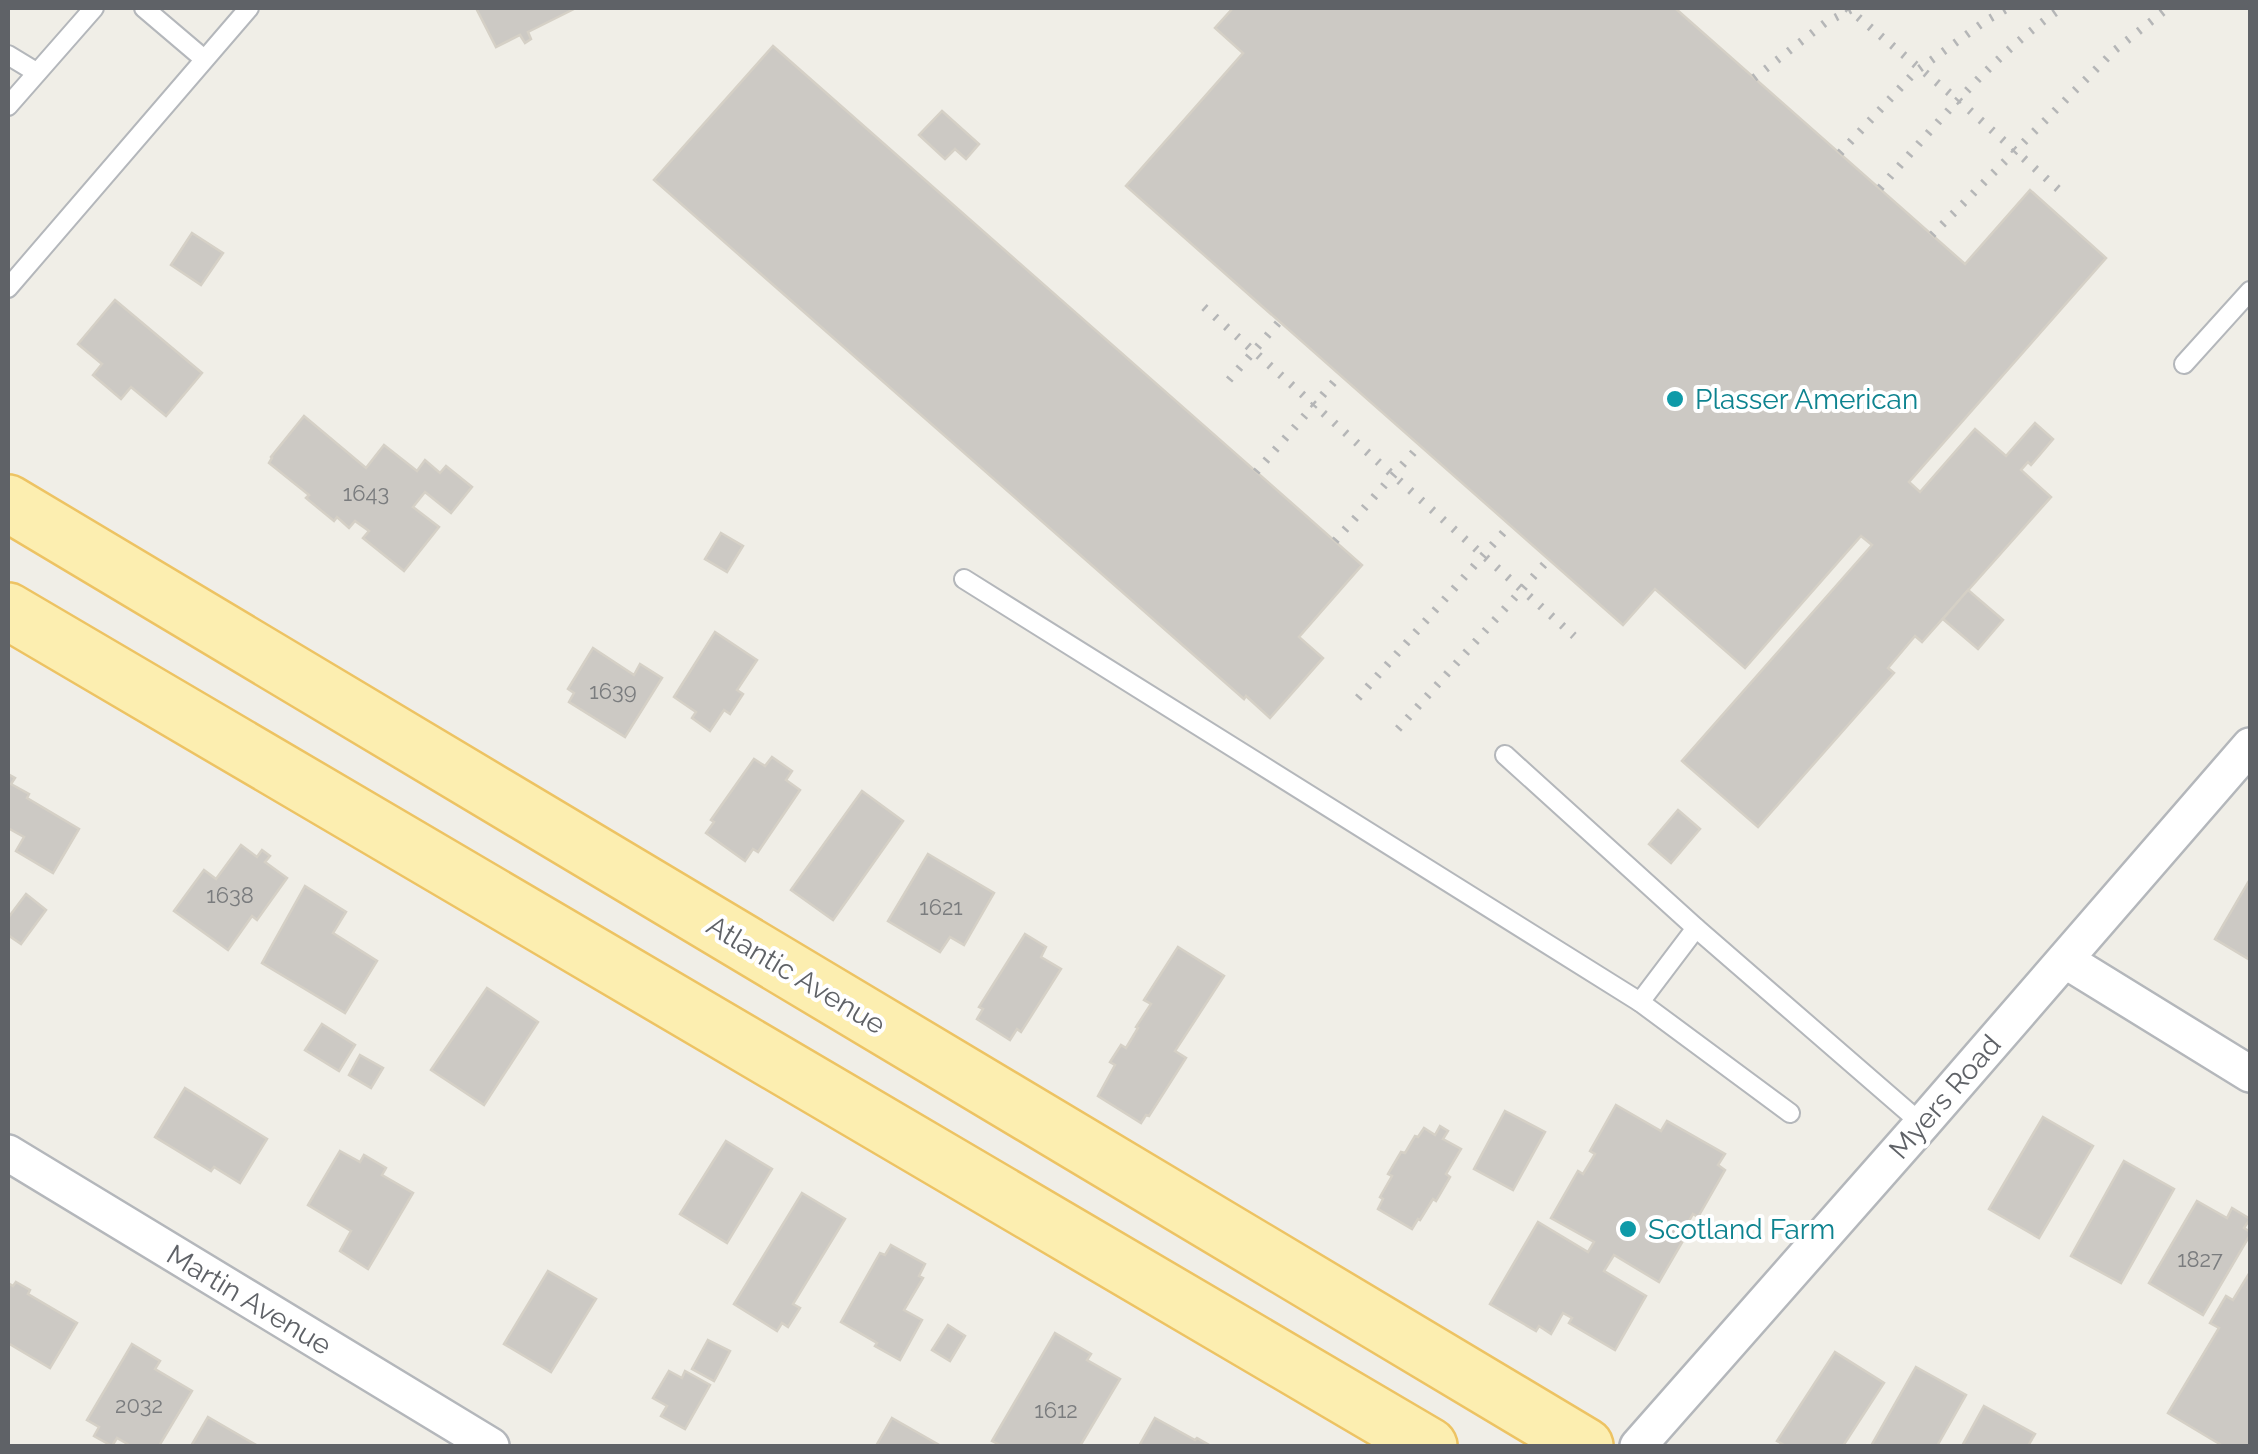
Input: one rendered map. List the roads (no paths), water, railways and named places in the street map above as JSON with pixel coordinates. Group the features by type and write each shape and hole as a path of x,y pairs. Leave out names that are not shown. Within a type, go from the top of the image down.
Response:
{"main road":[{"name":"Atlantic Avenue","path":"8,503 1585,1446"},
{"path":"8,611 1429,1446"}],"street":[{"name":"Myers Road","path":"1638,1446 2065,960 2244,764"},
{"path":"2065,960 2250,1074"},
{"name":"Martin Avenue","path":"8,1153 491,1446"}],"lane":[{"path":"8,106 94,8"},
{"path":"144,8 204,59"},
{"path":"8,288 249,8"},
{"path":"8,55 36,72"},
{"path":"2184,364 2250,291"},
{"path":"964,579 1640,1002 1790,1114"},
{"path":"1504,755 1922,1124"},
{"path":"1640,1002 1696,928"}],"railway":[{"path":"1847,8 2066,196"},
{"path":"1754,78 1825,23 1854,8"},
{"path":"1840,153 1915,72 2008,8"},
{"path":"1880,188 1988,69 2062,8"},
{"path":"1932,235 2115,50 2168,8"},
{"path":"1204,307 1574,636"},
{"path":"1229,380 1279,322"},
{"path":"1256,472 1340,375"},
{"path":"1335,541 1420,445"},
{"path":"1358,698 1510,525"},
{"path":"1398,729 1549,559"}],"place":[{"name":"Plasser American","path":"1675,399"},
{"name":"Scotland Farm","path":"1628,1229"}]}
